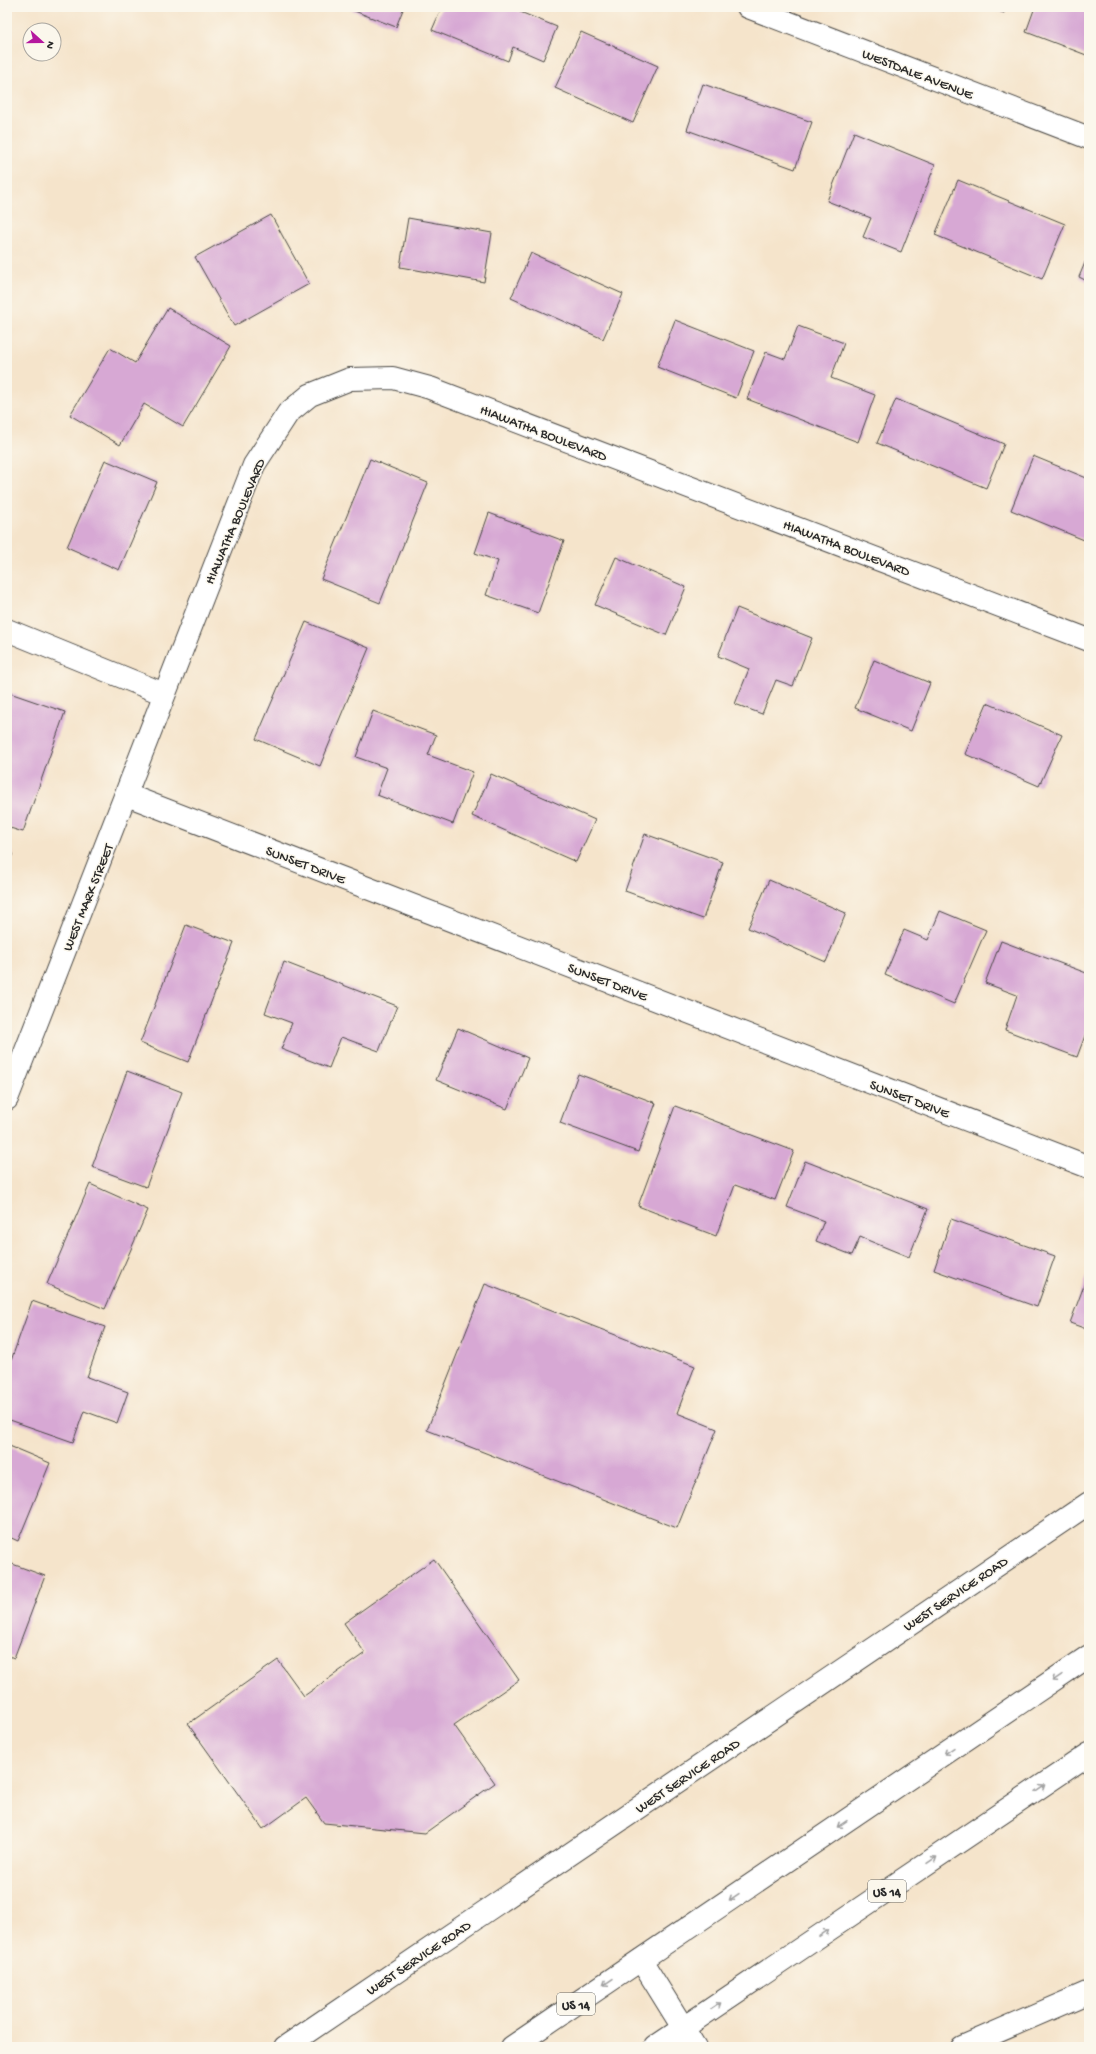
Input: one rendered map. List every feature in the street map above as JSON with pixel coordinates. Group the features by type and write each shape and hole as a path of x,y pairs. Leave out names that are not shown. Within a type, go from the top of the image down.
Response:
{"main road":[{"name":"WESTDALE AVENUE","path":"748,7 1089,138"},
{"name":"HIAWATHA BOULEVARD","path":"164,694 254,465 288,413 310,396 350,379 393,378 430,388 1089,640"},
{"path":"7,630 164,694"},
{"name":"WEST MARK STREET","path":"7,1099 127,795 164,694"},
{"name":"SUNSET DRIVE","path":"127,795 1089,1167"},
{"name":"WEST SERVICE ROAD","path":"285,2047 1089,1503"},
{"path":"695,2047 640,1960 1089,1656"},
{"name":"US 14","path":"655,2047 1089,1754"},
{"name":"US 14","path":"512,2047 640,1960"},
{"path":"962,2047 1089,1992"}],"building":[{"path":"344,7 404,7 396,27"},
{"path":"442,7 508,7 557,27 543,60 513,47 508,61 432,30"},
{"path":"987,7 1006,7 1004,13"},
{"path":"1035,7 1089,7 1089,56 1026,32"},
{"path":"581,32 658,66 633,123 555,88"},
{"path":"703,84 812,122 795,169 687,130"},
{"path":"854,132 935,165 901,252 863,237 871,218 827,201"},
{"path":"958,180 1065,224 1042,279 935,235"},
{"path":"271,215 309,284 234,326 195,257"},
{"path":"408,218 492,233 484,282 400,267"},
{"path":"531,253 623,294 603,339 511,298"},
{"path":"1089,253 1089,282 1079,277"},
{"path":"168,308 231,346 183,427 144,404 120,445 70,415 110,348 135,363"},
{"path":"675,320 754,351 736,398 657,367"},
{"path":"798,326 844,343 831,378 875,395 858,442 747,399 766,352 785,359"},
{"path":"896,399 1004,444 986,488 877,443"},
{"path":"1033,456 1089,479 1089,542 1011,510"},
{"path":"370,459 428,483 380,603 321,579"},
{"path":"105,460 157,482 119,570 67,547"},
{"path":"489,513 564,541 538,613 486,595 498,561 475,553"},
{"path":"616,557 686,587 666,635 595,605"},
{"path":"737,608 812,638 793,686 776,680 762,714 735,704 749,669 718,656"},
{"path":"306,622 369,648 320,766 256,739"},
{"path":"874,660 930,683 911,731 855,708"},
{"path":"7,692 65,712 23,832 7,827"},
{"path":"987,703 1062,735 1039,786 965,754"},
{"path":"373,711 436,735 428,755 473,772 453,824 377,795 387,768 356,757"},
{"path":"491,774 595,820 576,862 472,816"},
{"path":"645,834 723,862 703,919 625,891"},
{"path":"7,851 13,853 7,868"},
{"path":"769,880 846,913 826,962 748,928"},
{"path":"940,911 986,930 954,1004 885,975 904,930 928,940"},
{"path":"186,925 234,943 188,1062 140,1043"},
{"path":"1001,941 1089,974 1089,1025 1077,1057 1005,1030 1017,995 985,983"},
{"path":"284,962 397,1006 379,1051 341,1037 329,1068 281,1049 292,1023 265,1013"},
{"path":"458,1028 528,1058 507,1109 436,1080"},
{"path":"127,1071 182,1092 146,1187 92,1167"},
{"path":"578,1074 656,1103 638,1152 560,1123"},
{"path":"675,1106 794,1151 775,1200 735,1185 716,1236 638,1206"},
{"path":"805,1161 928,1209 909,1257 860,1237 852,1255 816,1241 824,1221 787,1207"},
{"path":"90,1184 148,1210 105,1309 47,1284"},
{"path":"951,1219 1055,1256 1037,1307 934,1270"},
{"path":"1089,1272 1089,1330 1070,1323"},
{"path":"485,1284 695,1366 677,1413 717,1429 677,1528 427,1430"},
{"path":"32,1301 105,1327 87,1377 128,1392 117,1423 84,1411 73,1442 7,1419 7,1372"},
{"path":"7,1445 50,1463 18,1541 7,1536"},
{"path":"434,1559 519,1680 454,1725 495,1783 425,1833 324,1823 306,1798 263,1829 188,1724 278,1660 304,1696 365,1653 344,1623"},
{"path":"7,1562 45,1576 14,1658 7,1655"}]}
